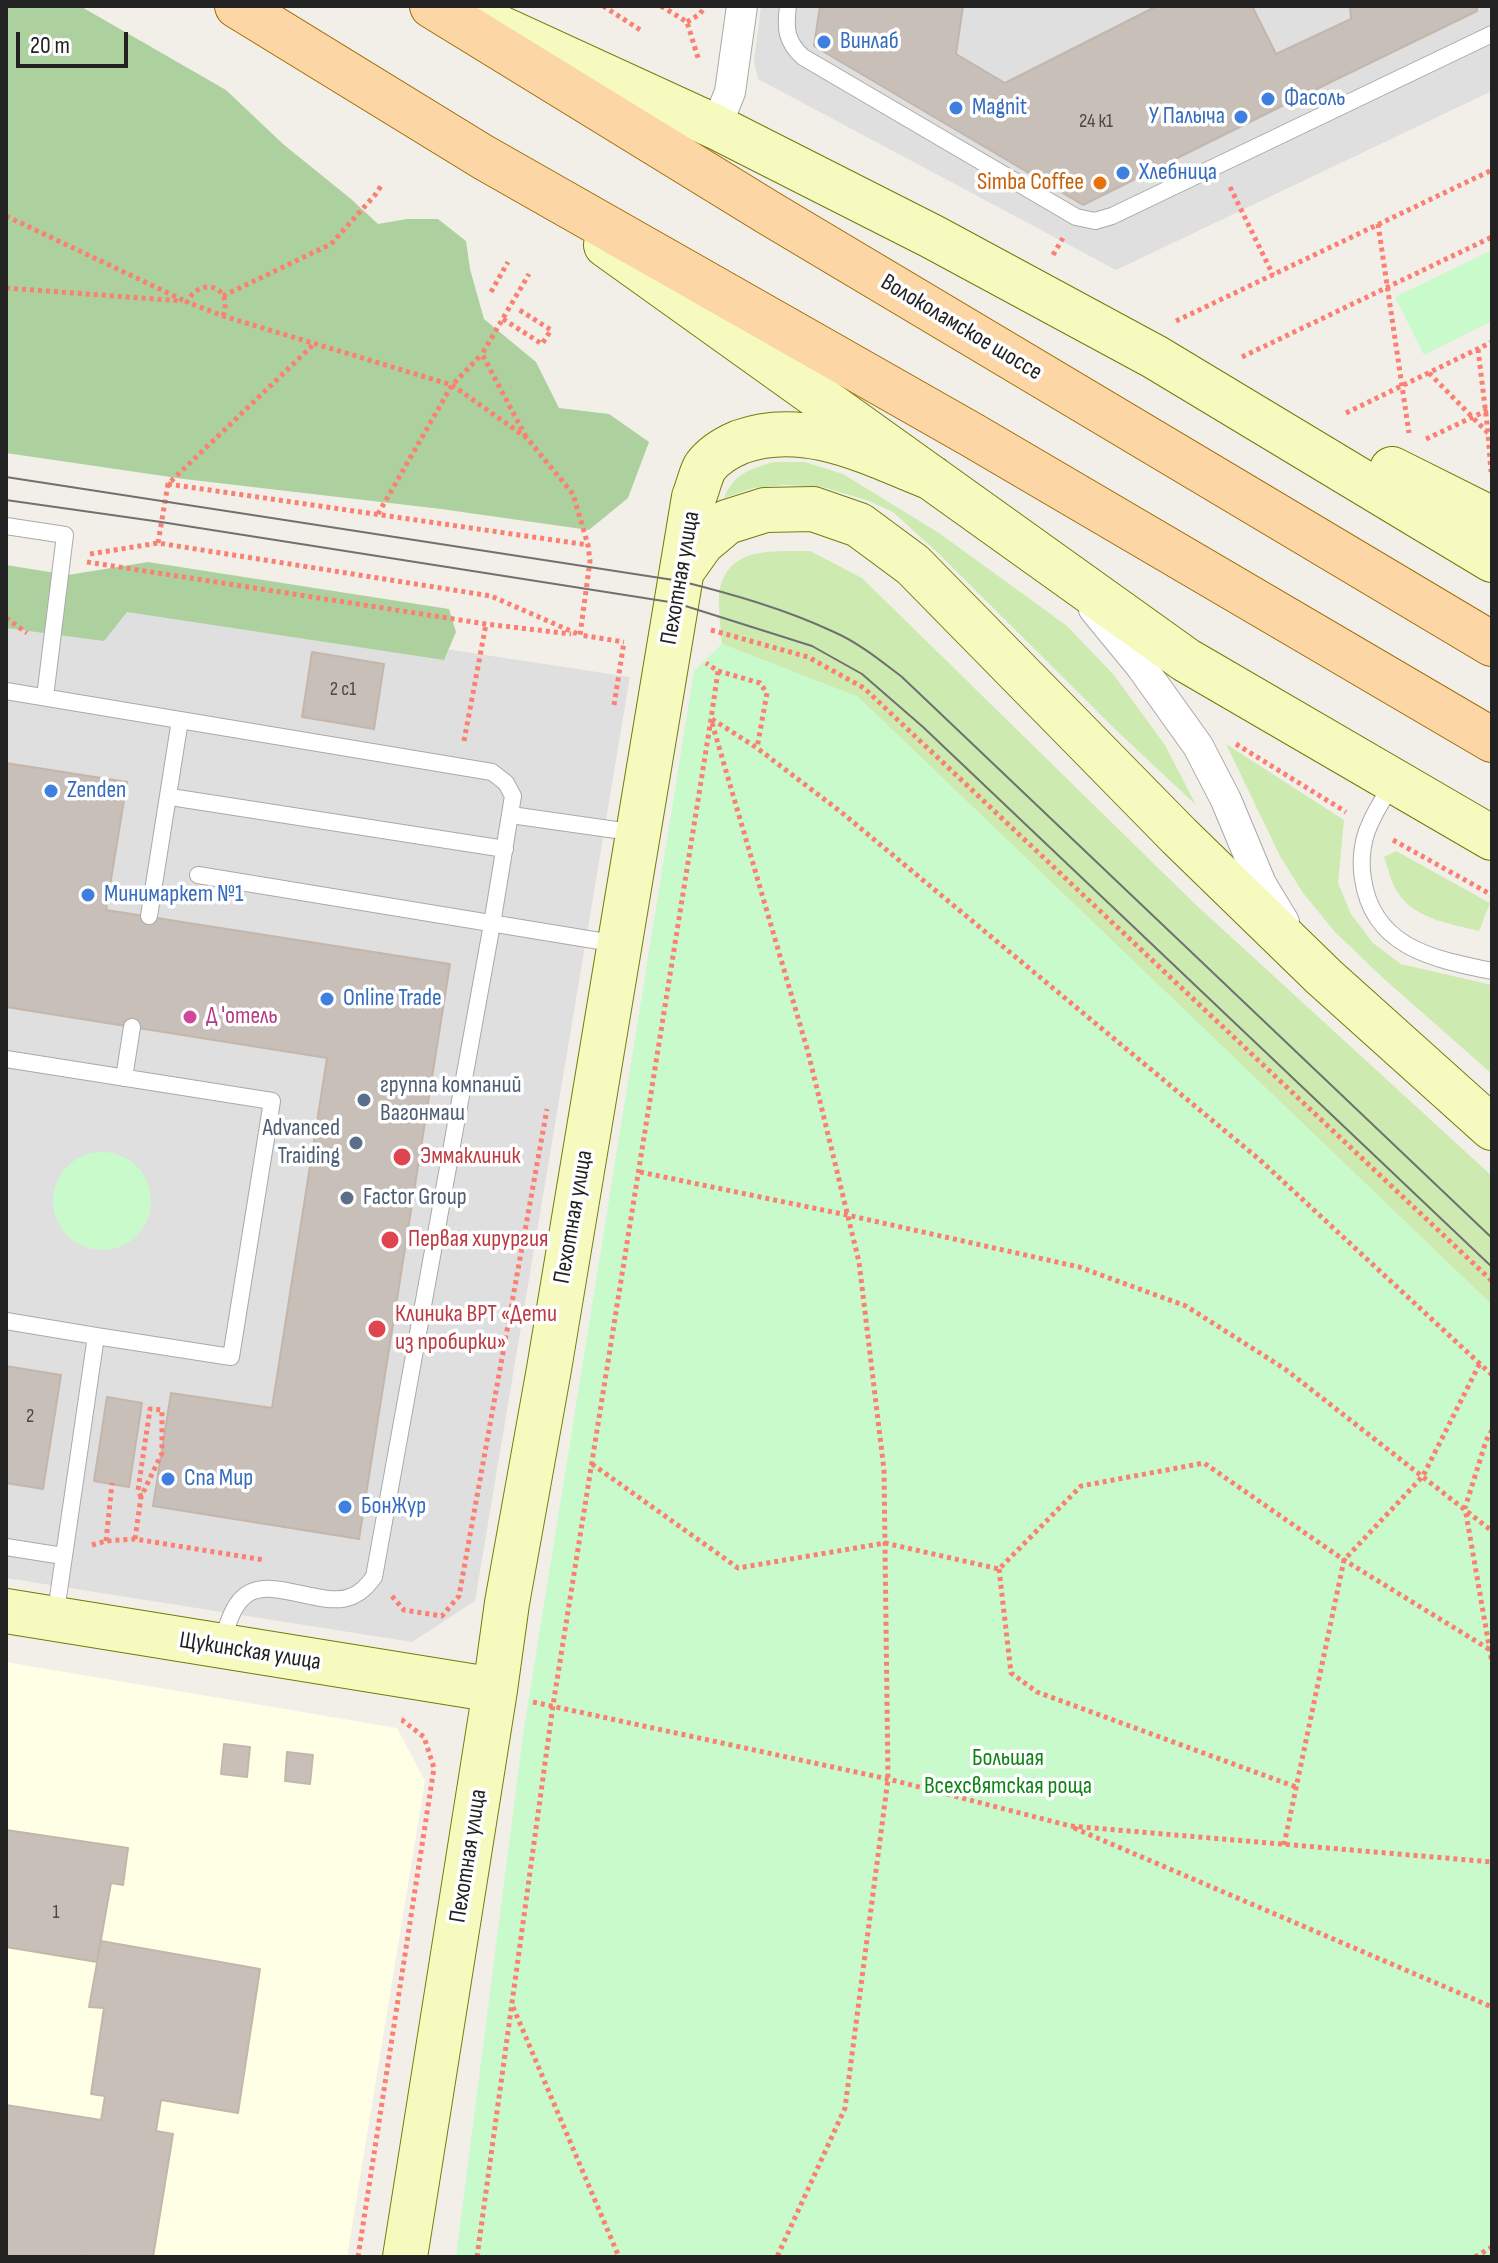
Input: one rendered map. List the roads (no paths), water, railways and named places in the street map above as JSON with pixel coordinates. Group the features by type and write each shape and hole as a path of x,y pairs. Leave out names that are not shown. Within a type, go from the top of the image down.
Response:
{"main road":[{"path":"237,6 483,157 972,435 1492,740"},
{"name":"Волоколамское шоссе","path":"432,6 796,230 1492,644"},
{"path":"452,6 716,127 933,237 1166,339 1492,519"},
{"path":"483,157 1186,660 1492,838"},
{"path":"1166,339 1492,560"},
{"name":"Пехотная улица","path":"405,2257 513,1696 510,1587 694,497 706,467 729,446 757,436 793,432 844,443 932,478"},
{"path":"681,573 702,543 727,522 765,510 813,509 859,525 913,565 1179,836 1324,977 1492,1128"},
{"name":"Щукинская улица","path":"6,1611 513,1696"}],"street":[{"path":"716,127 730,92 742,6"},
{"path":"1068,576 1140,665 1198,746 1226,800 1261,884 1287,927 1324,977"}],"lane":[{"path":"788,6 787,36 803,57 1076,217 1095,221 1112,216 1492,34"},
{"path":"6,526 65,535 45,697"},
{"path":"6,691 492,772 506,783 513,796 374,1577 363,1590 347,1598 259,1588 244,1596 235,1608 220,1647"},
{"path":"149,916 180,720"},
{"path":"1394,781 1368,826 1361,864 1366,899 1383,927 1415,950 1492,971"},
{"path":"177,798 505,849"},
{"path":"511,815 638,833"},
{"path":"198,875 620,944"},
{"path":"124,1078 132,1027"},
{"path":"6,1059 272,1101 231,1357 6,1321"},
{"path":"55,1619 96,1336"},
{"path":"6,1547 63,1556"}],"tram line":[{"path":"6,477 680,581 777,609 843,636 902,677 1492,1238"},
{"path":"6,500 676,603 812,646 862,674 923,727 1492,1267"}],"place":[{"name":"Винлаб","path":"824,42"},
{"name":"Фасоль","path":"1268,99"},
{"name":"Magnit","path":"956,108"},
{"name":"У Палыча","path":"1241,117"},
{"name":"Хлебница","path":"1123,173"},
{"name":"Simba Coffee","path":"1100,183"},
{"name":"Zenden","path":"51,791"},
{"name":"Минимаркет №1","path":"88,895"},
{"name":"Online Trade","path":"327,999"},
{"name":"Д 'отель","path":"190,1017"},
{"name":"группа компаний Вагонмаш","path":"364,1100"},
{"name":"Advanced Traiding","path":"356,1143"},
{"name":"Эммаклиник","path":"402,1157"},
{"name":"Factor Group","path":"347,1198"},
{"name":"Первая хирургия","path":"390,1240"},
{"name":"Клиника ВРТ «Дети из пробирки»","path":"377,1329"},
{"name":"Спа Мир","path":"168,1479"},
{"name":"БонЖур","path":"345,1507"}],"park label":[{"name":"Большая Всехсвятская роща","path":"1008,1773"}]}
